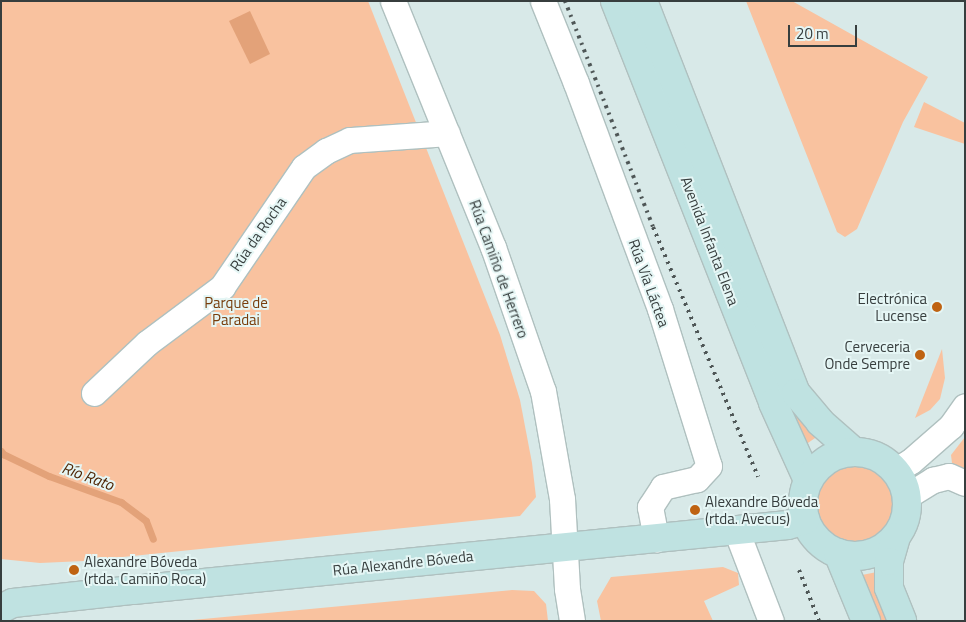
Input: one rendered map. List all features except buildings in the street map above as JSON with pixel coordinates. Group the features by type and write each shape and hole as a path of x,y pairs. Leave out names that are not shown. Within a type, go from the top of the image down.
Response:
{"street":[{"name":"Rúa Camiño de Herrero","path":"393,1 493,247 543,391 562,499 564,548 572,621"},
{"name":"Rúa Vía Láctea","path":"543,1 576,83 660,309 709,466 697,479 663,487 650,507 656,539"},
{"name":"Avenida Infanta Elena","path":"615,1 773,403 808,480"},
{"name":"Avenida Infanta Elena","path":"643,1 796,393 820,422 853,451"},
{"name":"Rúa da Rocha","path":"94,393 146,344 222,287 304,167 326,151 350,140 447,134"},
{"path":"896,470 911,461 951,426 965,406"},
{"path":"896,537 884,548 870,555 838,554 823,546 812,534 805,520 802,504 808,480 823,462 837,454 853,451 876,456 896,470 905,486 908,505 905,522 896,537 889,562 889,588 902,621"},
{"path":"907,496 933,480 949,476 965,483"},
{"name":"Rúa Alexandre Bóveda","path":"1,609 13,603 656,539 788,525 805,520"},
{"path":"736,530 771,621"},
{"path":"838,554 866,621"}],"green space":[{"name":"Parque de Paradai","path":"1,1 368,1 500,335 520,400 532,463 536,497 520,516 84,561 40,563 1,559"},
{"path":"746,1 792,1 928,77 903,122 857,229 845,237 837,232"},
{"path":"924,102 965,123 965,144 914,127"},
{"path":"942,349 945,378 940,399 930,410 915,418"},
{"path":"792,409 803,424 818,436 805,445 787,412"},
{"path":"965,437 965,472 952,463 951,455"},
{"path":"854,463 869,466 882,475 891,488 894,503 891,518 882,531 869,540 854,543 839,540 826,531 817,518 814,503 817,488 826,475 839,466"},
{"path":"723,567 738,573 739,585 704,601 713,621 601,621 597,601 611,577"},
{"path":"877,572 893,621 880,621 862,575"},
{"path":"512,590 534,591 546,604 548,621 182,621"}],"shaded area":[{"path":"250,11 270,54 250,64 229,21"}],"waterway":[{"name":"Río Rato","path":"1,451 3,454 49,476 121,502 146,521 153,539"}],"railway":[{"path":"565,1 653,227 758,477"},
{"path":"799,570 819,621"}],"place":[{"name":"Electrónica Lucense","path":"937,307"},
{"name":"Cerveceria Onde Sempre","path":"920,355"},
{"name":"Alexandre Bóveda (rtda. Avecus)","path":"695,510"},
{"name":"Alexandre Bóveda (rtda. Camiño Roca)","path":"74,570"}]}
